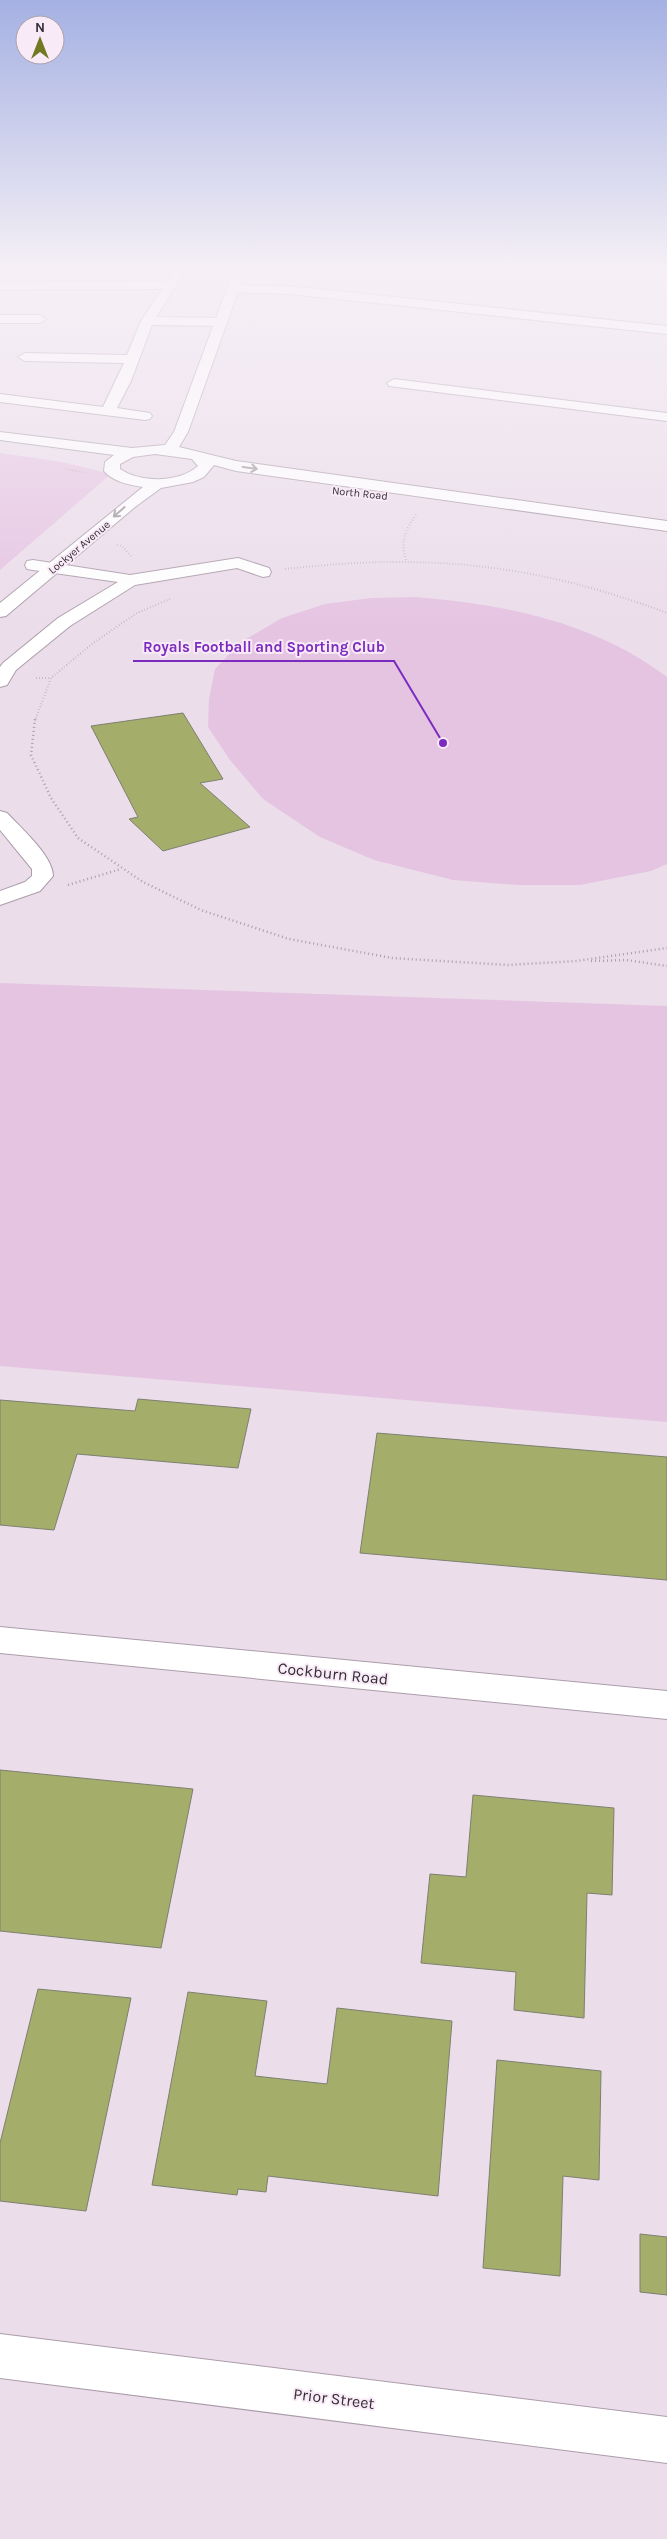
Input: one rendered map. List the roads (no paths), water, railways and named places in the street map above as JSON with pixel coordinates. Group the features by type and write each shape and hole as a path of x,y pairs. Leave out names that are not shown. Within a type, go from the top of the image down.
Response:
{"main road":[{"path":"108,411 118,390"},
{"path":"170,450 181,432 196,390"},
{"path":"454,390 667,417"},
{"path":"0,398 145,416"},
{"path":"0,436 134,453"},
{"path":"0,449 97,462 118,474 158,483"},
{"name":"North Road","path":"134,453 170,450 189,453 236,466 667,526"},
{"name":"Lockyer Avenue","path":"0,592 118,494 118,474 113,462 134,453"},
{"path":"196,476 206,467 202,458"},
{"name":"North Road","path":"158,483 196,476 425,500 524,507"},
{"name":"Lockyer Avenue","path":"0,612 129,504 158,483"},
{"path":"33,564 100,573 126,580 238,563 263,572"},
{"path":"0,681 9,667 64,622 123,588 127,584 126,580"},
{"path":"0,817 38,860 43,867 43,873 42,878 35,885 0,898"},
{"name":"Cockburn Road","path":"0,1640 667,1705"},
{"name":"Prior Street","path":"0,2356 667,2440"}],"place":[{"name":"Royals Football and Sporting Club","path":"443,743"}]}
